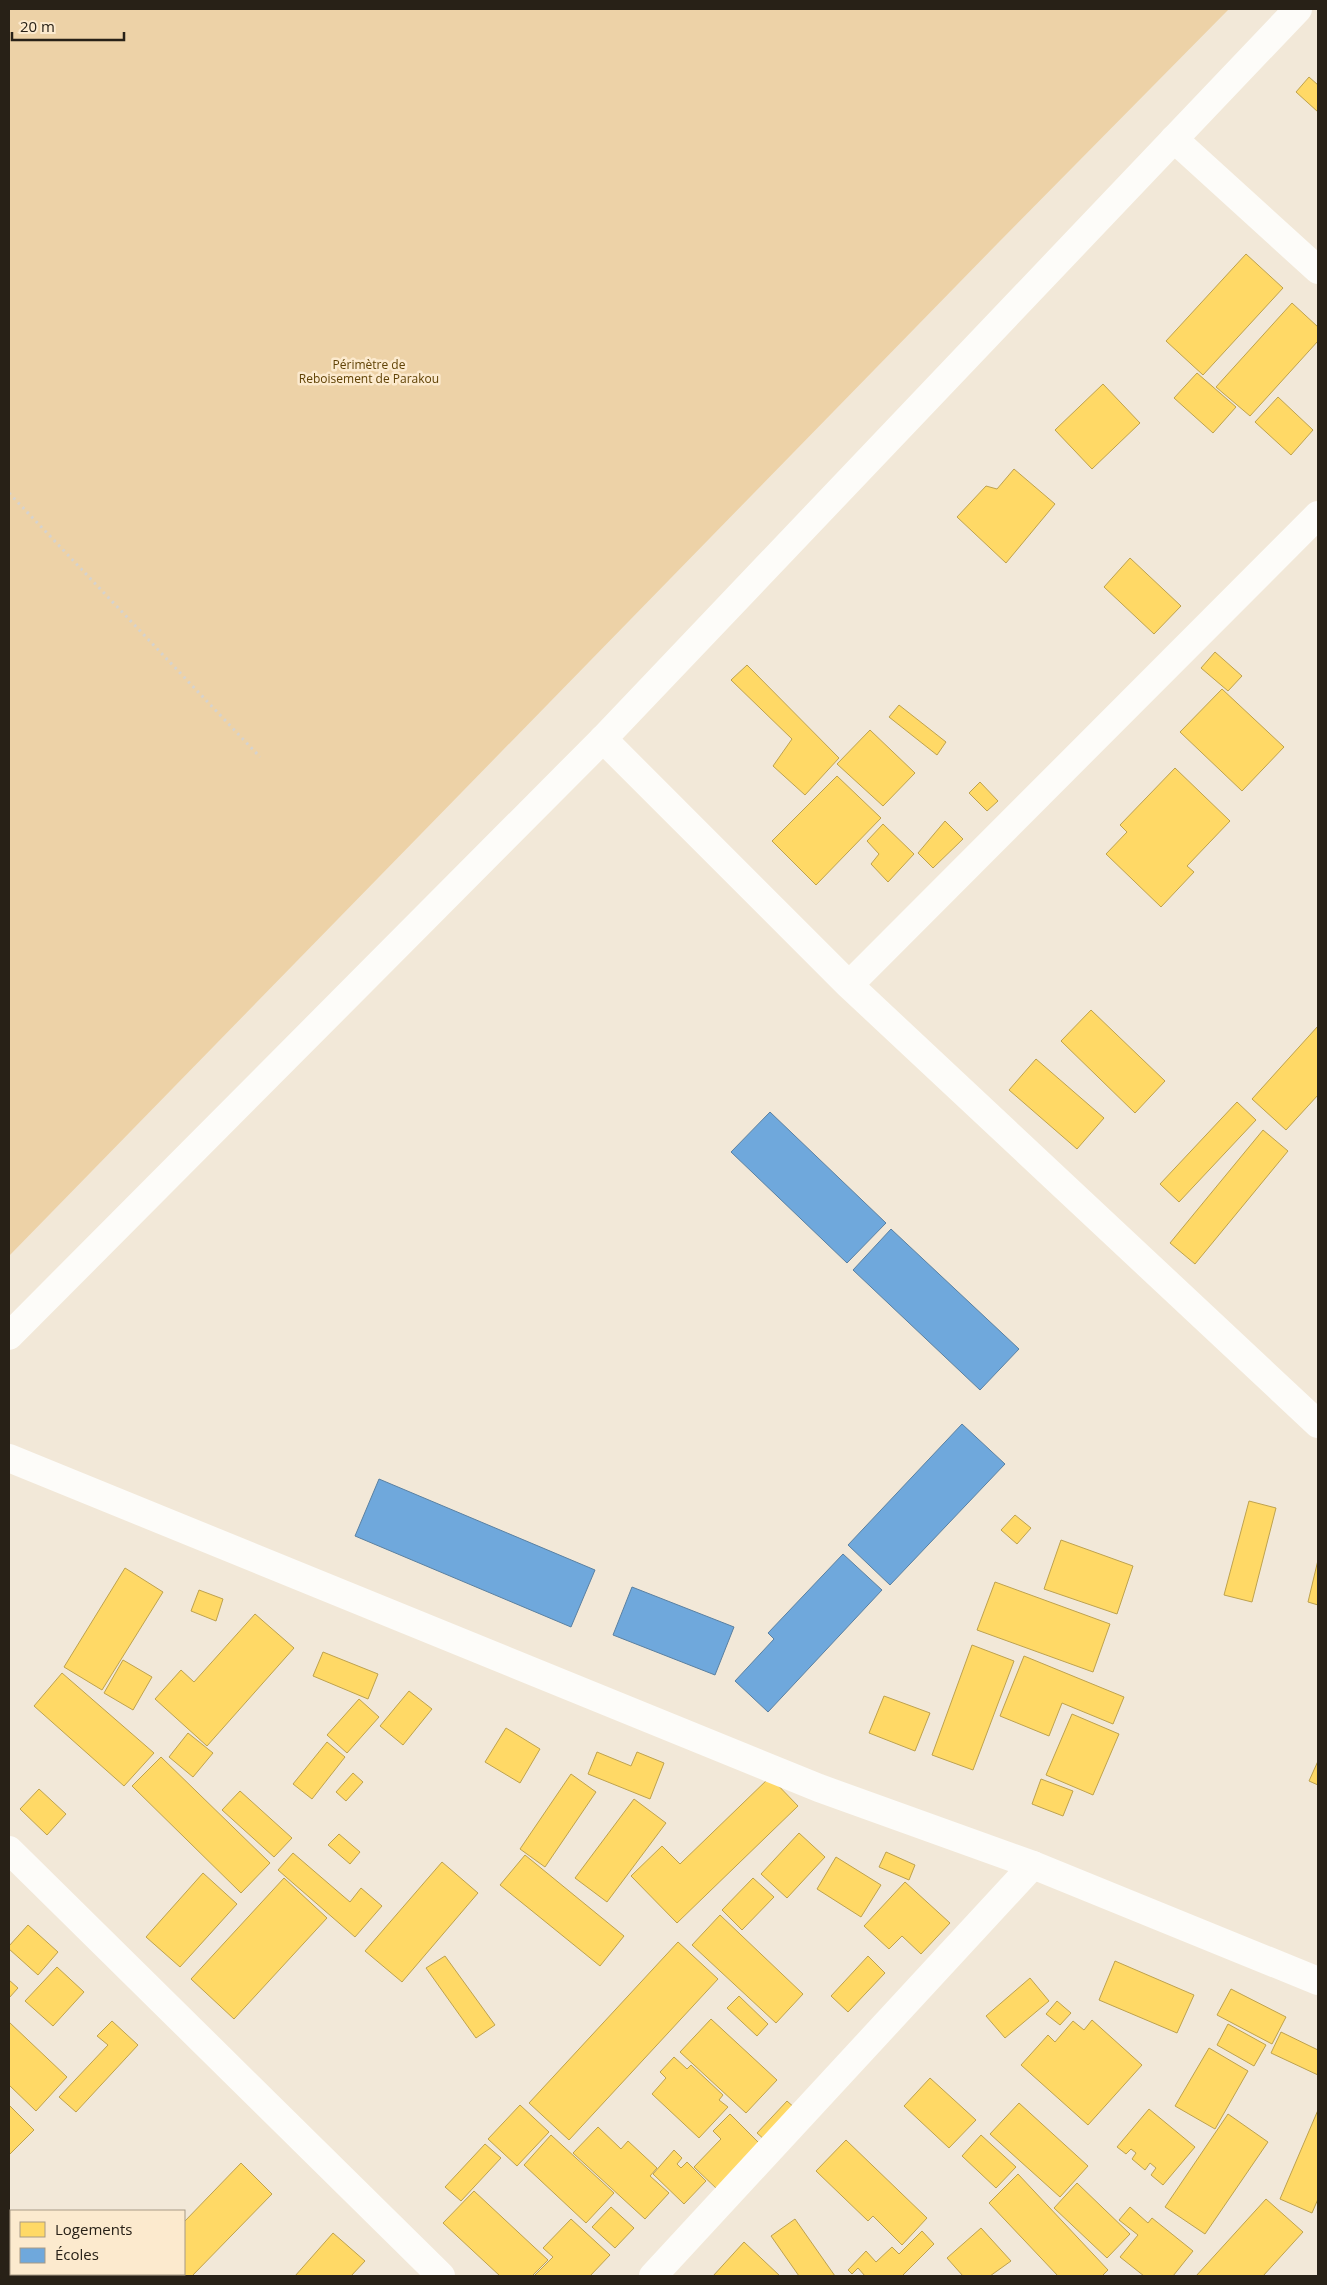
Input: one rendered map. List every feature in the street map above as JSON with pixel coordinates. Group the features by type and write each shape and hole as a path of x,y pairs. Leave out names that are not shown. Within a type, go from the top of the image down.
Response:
{"street":[{"path":"9,1336 603,739 1298,9"},
{"path":"1174,139 1318,270"},
{"path":"849,985 1318,514"},
{"path":"603,739 849,985 1318,1424"},
{"path":"9,1458 818,1788 1033,1866 1318,1981"},
{"path":"9,1850 441,2276"},
{"path":"653,2276 1033,1866"}],"path":[{"path":"9,493 260,757"}],"green space":[{"name":"Périmètre de Reboisement de Parakou","path":"9,9 1229,9 9,1256"}],"building: Logements":[{"path":"1309,77 1318,85 1318,112 1296,92"},
{"path":"1246,254 1283,288 1203,375 1166,341"},
{"path":"1292,303 1318,327 1318,341 1250,416 1216,387"},
{"path":"1197,373 1236,407 1213,433 1174,398"},
{"path":"1103,384 1140,423 1092,469 1055,430"},
{"path":"1278,397 1313,430 1291,455 1255,422"},
{"path":"1014,469 1055,504 1006,563 957,517 986,486 997,489"},
{"path":"1130,558 1181,606 1154,634 1104,587"},
{"path":"1215,652 1242,676 1228,691 1201,668"},
{"path":"747,665 839,758 805,795 773,766 792,739 731,680"},
{"path":"1222,689 1284,747 1242,791 1180,732"},
{"path":"899,705 946,742 937,755 889,717"},
{"path":"870,730 915,773 883,806 837,764"},
{"path":"1175,768 1230,821 1187,866 1194,872 1161,907 1106,854 1127,832 1120,825"},
{"path":"837,776 881,818 816,885 772,841"},
{"path":"980,782 998,801 987,811 969,793"},
{"path":"945,821 963,839 933,868 918,853"},
{"path":"883,824 914,854 888,882 871,864 879,854 867,841"},
{"path":"1091,1010 1165,1081 1135,1113 1061,1041"},
{"path":"1318,1026 1318,1095 1286,1130 1252,1099"},
{"path":"1036,1059 1104,1118 1077,1149 1009,1090"},
{"path":"1237,1102 1256,1120 1179,1202 1160,1184"},
{"path":"1263,1130 1288,1151 1195,1264 1170,1243"},
{"path":"1249,1501 1276,1508 1252,1602 1224,1595"},
{"path":"1015,1515 1031,1528 1017,1544 1001,1530"},
{"path":"1061,1540 1133,1566 1117,1614 1044,1589"},
{"path":"1318,1560 1318,1605 1308,1602"},
{"path":"125,1568 163,1592 102,1690 64,1667"},
{"path":"995,1582 1110,1624 1093,1672 977,1630"},
{"path":"199,1590 223,1599 216,1621 191,1611"},
{"path":"255,1614 294,1648 207,1746 155,1699 181,1670 194,1682"},
{"path":"972,1645 1014,1661 973,1770 932,1755"},
{"path":"323,1652 378,1674 368,1699 313,1676"},
{"path":"1024,1656 1124,1697 1113,1724 1062,1703 1049,1736 1000,1716"},
{"path":"123,1660 152,1677 133,1710 104,1693"},
{"path":"62,1673 154,1753 124,1786 34,1706"},
{"path":"409,1691 432,1709 403,1745 380,1726"},
{"path":"884,1696 930,1713 915,1751 869,1733"},
{"path":"359,1699 379,1717 347,1753 327,1735"},
{"path":"1072,1714 1119,1734 1093,1795 1046,1775"},
{"path":"506,1728 540,1749 520,1783 485,1762"},
{"path":"188,1733 213,1753 193,1777 169,1757"},
{"path":"327,1742 345,1757 312,1799 293,1784"},
{"path":"597,1752 631,1766 637,1752 664,1763 650,1799 588,1774"},
{"path":"161,1757 270,1863 241,1893 132,1786"},
{"path":"1318,1761 1318,1785 1309,1781"},
{"path":"353,1773 363,1782 346,1801 336,1792"},
{"path":"571,1774 596,1792 545,1867 520,1849"},
{"path":"770,1777 798,1806 677,1923 631,1876 662,1846 680,1864"},
{"path":"1041,1779 1073,1791 1063,1816 1032,1804"},
{"path":"39,1789 66,1814 47,1835 20,1809"},
{"path":"240,1791 292,1838 274,1857 222,1810"},
{"path":"634,1799 666,1823 607,1902 575,1878"},
{"path":"799,1833 825,1857 787,1898 761,1874"},
{"path":"339,1834 360,1852 350,1864 328,1845"},
{"path":"886,1852 915,1865 909,1880 879,1867"},
{"path":"293,1853 350,1902 361,1888 382,1906 355,1937 278,1870"},
{"path":"525,1855 624,1936 600,1966 500,1885"},
{"path":"836,1857 881,1885 861,1917 817,1889"},
{"path":"442,1862 478,1893 402,1982 365,1951"},
{"path":"203,1873 237,1904 180,1967 146,1937"},
{"path":"284,1878 327,1918 234,2019 191,1979"},
{"path":"753,1878 774,1897 742,1930 722,1910"},
{"path":"905,1882 950,1923 921,1954 902,1936 889,1949 864,1926"},
{"path":"720,1915 803,1994 776,2023 692,1945"},
{"path":"28,1925 58,1952 38,1975 9,1949 9,1946"},
{"path":"678,1942 718,1979 569,2140 529,2103"},
{"path":"445,1956 495,2025 476,2038 426,1968"},
{"path":"868,1956 885,1973 848,2012 831,1996"},
{"path":"1115,1961 1194,1995 1177,2033 1099,2000"},
{"path":"57,1967 84,1992 53,2026 25,2001"},
{"path":"1030,1978 1049,2001 1005,2038 986,2016"},
{"path":"9,1980 18,1988 9,1998"},
{"path":"1231,1989 1286,2017 1272,2044 1217,2015"},
{"path":"739,1996 768,2024 757,2036 727,2008"},
{"path":"1057,2001 1071,2013 1060,2025 1046,2014"},
{"path":"711,2019 777,2080 746,2113 680,2052"},
{"path":"1092,2020 1142,2065 1088,2125 1021,2065 1048,2035 1055,2042 1073,2021 1084,2030"},
{"path":"112,2021 138,2045 76,2112 59,2097 108,2045 97,2036"},
{"path":"9,2022 67,2077 36,2111 9,2085"},
{"path":"1228,2024 1266,2045 1254,2066 1217,2045"},
{"path":"1281,2032 1318,2050 1318,2075 1271,2053"},
{"path":"1209,2048 1248,2071 1215,2129 1175,2106"},
{"path":"674,2057 687,2069 691,2065 723,2095 719,2100 728,2107 699,2138 652,2094 666,2078 660,2072"},
{"path":"930,2078 976,2120 949,2148 904,2106"},
{"path":"787,2101 796,2109 766,2141 757,2133"},
{"path":"1019,2103 1088,2166 1060,2197 990,2134"},
{"path":"9,2105 34,2130 9,2155"},
{"path":"520,2105 549,2132 517,2166 488,2139"},
{"path":"1149,2109 1195,2147 1163,2185 1151,2175 1156,2168 1150,2163 1145,2170 1132,2159 1136,2153 1131,2149 1126,2154 1117,2147"},
{"path":"1318,2110 1318,2199 1312,2213 1280,2199"},
{"path":"730,2114 761,2145 718,2190 694,2167 721,2139 713,2131"},
{"path":"1228,2114 1268,2142 1205,2234 1165,2207"},
{"path":"598,2127 621,2149 628,2141 657,2168 650,2176 669,2193 645,2219 573,2153"},
{"path":"551,2135 614,2193 586,2223 524,2165"},
{"path":"981,2135 1016,2167 996,2188 962,2156"},
{"path":"846,2140 927,2218 902,2245 873,2216 868,2221 816,2171"},
{"path":"485,2144 501,2158 461,2201 445,2187"},
{"path":"674,2150 682,2158 677,2164 681,2168 687,2162 706,2181 684,2204 653,2174"},
{"path":"241,2163 272,2194 192,2276 179,2275 185,2275 185,2221"},
{"path":"1018,2174 1108,2270 1102,2276 1058,2276 989,2203"},
{"path":"1077,2183 1130,2234 1107,2258 1054,2208"},
{"path":"474,2191 548,2260 532,2276 500,2276 443,2223"},
{"path":"1266,2199 1303,2232 1263,2276 1196,2276"},
{"path":"611,2207 634,2228 615,2248 592,2227"},
{"path":"1130,2207 1148,2223 1152,2218 1193,2251 1173,2276 1144,2276 1120,2257 1138,2235 1119,2220"},
{"path":"571,2219 610,2255 590,2276 534,2276 553,2257 543,2248"},
{"path":"795,2219 835,2276 799,2276 771,2236"},
{"path":"981,2228 1011,2261 990,2276 963,2276 947,2258"},
{"path":"922,2231 934,2244 902,2276 865,2276 858,2268 852,2274 848,2270 866,2251 876,2262 892,2247 899,2254"},
{"path":"333,2233 365,2261 351,2276 295,2276"},
{"path":"9,2242 10,2275 47,2276 9,2276"},
{"path":"744,2242 780,2276 713,2276"},
{"path":"168,2275 169,2276 129,2276"}],"building: Écoles":[{"path":"770,1112 886,1223 847,1263 731,1152"},
{"path":"891,1229 1019,1349 980,1390 853,1270"},
{"path":"962,1424 1005,1464 890,1585 848,1545"},
{"path":"379,1479 595,1570 571,1627 355,1536"},
{"path":"843,1554 882,1590 768,1712 735,1681 774,1639 768,1633"},
{"path":"632,1587 734,1627 715,1675 613,1635"}]}
